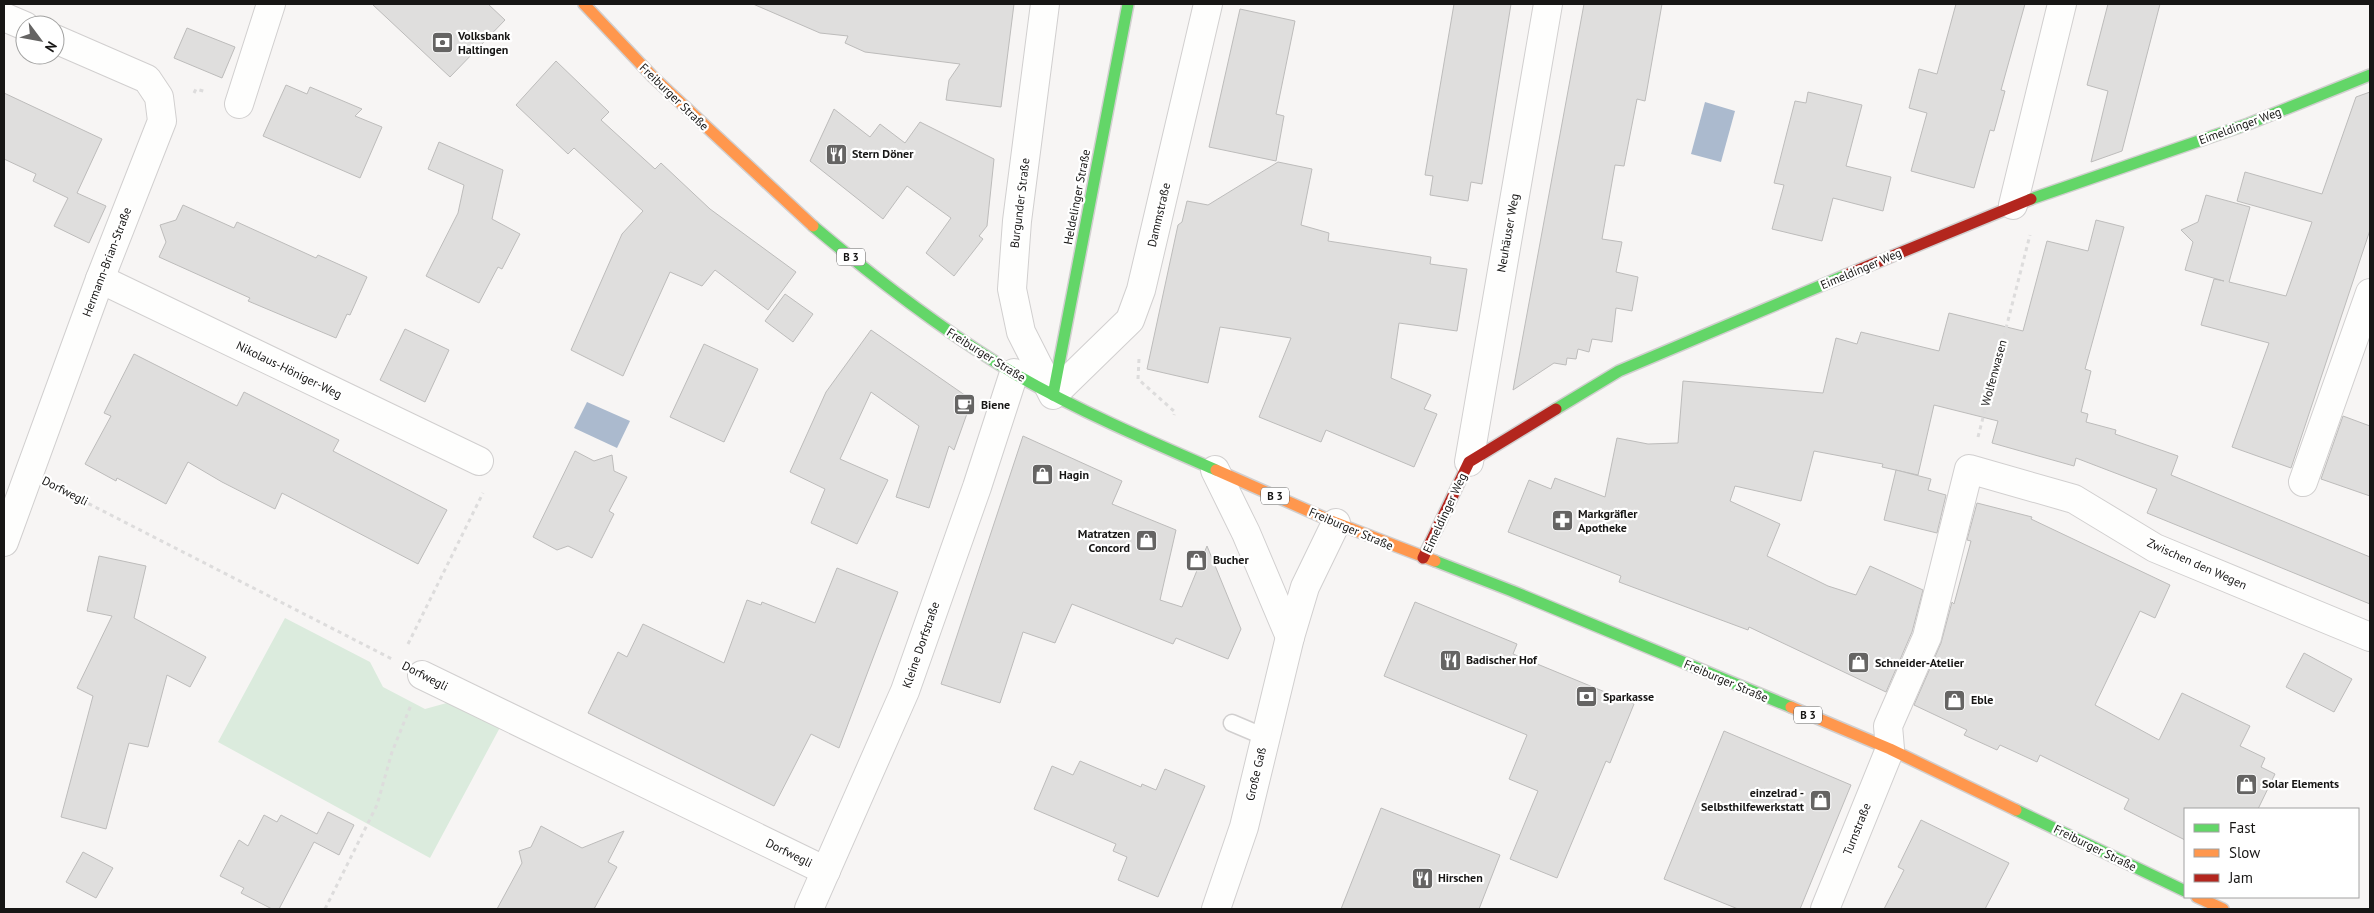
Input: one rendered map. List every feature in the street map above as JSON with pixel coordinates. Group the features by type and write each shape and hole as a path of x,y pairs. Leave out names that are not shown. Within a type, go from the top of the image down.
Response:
{"main road":[{"name":"Freiburger Straße","path":"584,4 653,77 814,227 924,315 1014,373 1053,394 1215,470 1336,523 1512,591 1890,749 2184,891"},
{"name":"Heldelinger Straße","path":"1053,394 1128,4"},
{"name":"Eimeldinger Weg","path":"1423,558 1469,462 1619,371 2013,205 2248,124 2370,75"},
{"path":"2199,898 2223,909"}],"street":[{"path":"239,104 271,4"},
{"name":"Burgunder Straße","path":"1045,4 1017,221 1012,289 1022,332 1053,394"},
{"name":"Dammstraße","path":"1053,394 1130,320 1141,290 1208,4"},
{"name":"Neuhäuser Weg","path":"1469,462 1548,4"},
{"path":"2013,205 2062,4"},
{"name":"Hermann-Brian-Straße","path":"4,542 100,279 162,121 159,98 147,79 65,43"},
{"name":"Nikolaus-Höniger-Weg","path":"100,279 479,462"},
{"path":"2303,482 2370,293"},
{"name":"Kleine Dorfstraße","path":"809,909 905,691 1014,373"},
{"path":"1890,749 1888,726 1927,637 1970,469"},
{"name":"Zwischen den Wegen","path":"1970,469 2074,499 2155,548 2370,637"},
{"path":"1215,470 1246,533 1290,637"},
{"name":"Große Gaß","path":"1216,909 1244,827 1290,637 1305,587 1336,523"},
{"name":"Dorfwegli","path":"422,675 826,871"},
{"name":"Turnstraße","path":"1825,909 1890,749"}],"lane":[{"path":"1232,723 1265,737"}],"path":[{"name":"Wolfenwasen","path":"1970,469 2034,217 2013,205"},
{"path":"398,662 494,469 479,462"},
{"name":"Dorfwegli","path":"28,472 422,675"},
{"path":"325,909 377,805 392,752 422,675"}],"green space":[{"path":"285,618 370,662 383,687 425,709 461,699 504,720 430,858 218,742"}],"water":[{"path":"1705,102 1735,111 1721,162 1691,154"},
{"path":"587,402 630,421 617,448 574,428"}],"building":[{"name":"Volksbank Haltingen","path":"372,4 488,4 505,20 450,77"},
{"path":"753,4 1014,4 1001,107 946,100 949,80 960,64 865,52 845,43 848,36 820,33"},
{"path":"1454,4 1511,4 1482,184 1471,182 1468,201 1430,195 1433,176 1425,175"},
{"path":"1584,4 1662,4 1645,101 1637,99 1624,166 1615,165 1602,239 1622,242 1616,272 1638,277 1632,311 1616,308 1612,342 1592,339 1589,352 1578,349 1576,359 1567,358 1566,365 1554,363 1513,390"},
{"path":"1956,4 2025,4 2001,90 2005,91 1994,131 1990,130 1974,188 1911,171 1927,113 1909,108 1919,69 1937,74"},
{"path":"2108,4 2160,4 2122,151 2091,162 2108,91 2087,85"},
{"path":"1240,9 1295,21 1276,114 1284,116 1276,161 1209,147"},
{"path":"187,28 235,47 222,78 174,58"},
{"path":"556,61 609,112 601,120 655,169 661,163 710,209 796,272 768,310 715,270 702,286 670,272 623,376 571,350 622,234 643,211 574,148 568,154 516,105"},
{"path":"286,85 307,94 310,87 362,109 355,116 382,127 360,178 263,136"},
{"path":"1808,92 1862,105 1846,166 1891,177 1883,211 1833,198 1822,241 1772,229 1784,185 1774,183 1795,101 1806,103"},
{"path":"2370,92 2370,230 2291,468 2232,447 2269,343 2201,325 2214,279 2224,281 2185,270 2193,242 2181,230 2198,222 2206,195 2250,207 2229,282 2286,296 2312,222 2237,201 2245,172 2322,194 2356,97"},
{"path":"4,93 102,139 77,193 106,206 89,243 54,226 68,198 33,181 36,174 4,159"},
{"path":"834,109 870,137 880,124 905,143 920,122 994,159 987,226 979,236 983,239 954,276 926,253 951,218 907,186 883,219 810,161"},
{"path":"439,142 503,170 492,219 520,234 502,269 498,267 479,303 426,276 458,213 464,185 428,169"},
{"path":"1278,162 1312,169 1301,225 1329,233 1328,241 1431,257 1430,264 1467,269 1457,331 1399,323 1391,378 1431,395 1424,409 1437,414 1414,467 1326,430 1321,442 1259,417 1291,338 1220,327 1208,383 1147,369 1178,225 1182,222 1187,201 1208,205"},
{"path":"183,205 234,228 237,222 316,258 318,255 367,277 350,315 347,314 336,338 248,301 250,298 159,257 166,242 160,225 176,220"},
{"path":"2096,220 2124,227 2085,369 2091,371 2081,412 2088,414 2086,422 2116,430 2115,434 2178,456 2171,475 2370,557 2370,604 2147,513 2157,489 2076,458 2074,466 1992,443 1998,421 1934,405 1918,475 1882,467 1883,464 1814,451 1801,501 1735,486 1730,501 1780,524 1767,556 1828,586 1856,595 1870,566 1923,590 1912,632 1886,692 1749,627 1748,630 1619,582 1621,576 1508,532 1529,480 1551,489 1555,478 1605,497 1617,438 1648,444 1678,443 1683,381 1823,393 1836,338 1857,344 1861,332 1939,351 1949,313 2023,331 2047,241 2088,251"},
{"path":"785,294 813,314 793,342 765,321"},
{"path":"405,329 449,350 425,402 380,380"},
{"path":"871,330 969,398 969,408 954,450 949,446 929,508 896,497 919,426 871,392 840,459 888,480 857,544 811,523 825,489 790,472 826,392"},
{"path":"704,344 758,369 724,442 670,417"},
{"path":"134,354 237,406 244,392 339,440 333,451 447,510 418,564 282,493 275,509 188,462 166,504 117,478 116,481 85,464 111,416 104,413"},
{"path":"2343,416 2370,426 2370,496 2321,479"},
{"path":"1023,436 1122,481 1112,504 1176,530 1160,600 1182,607 1207,546 1241,629 1228,659 1176,638 1173,644 1072,604 1055,643 1023,632 1000,703 941,684"},
{"path":"575,451 594,461 612,455 614,471 627,477 609,511 614,514 592,558 568,546 557,550 533,537"},
{"path":"1896,470 1931,479 1928,490 1946,495 1937,533 1884,520"},
{"path":"1977,503 2032,517 2031,519 2170,585 2155,618 2140,611 2095,705 2159,740 2182,693 2250,726 2240,746 2265,758 2261,767 2275,774 2258,808 2184,808 2184,839 2124,809 2129,799 2040,755 2037,762 2000,745 1997,750 1964,735 1967,730 1914,705 1941,643 1952,602 1954,604 1971,541 1967,540"},
{"path":"99,556 146,566 134,618 206,657 190,687 167,675 148,747 129,743 106,829 61,817 93,696 77,688 112,616 87,611"},
{"path":"837,568 898,592 839,748 811,734 774,806 588,713 618,652 627,657 643,624 724,663 747,600 761,605 762,602 815,623"},
{"path":"1415,602 1517,644 1513,654 1634,704 1610,763 1606,761 1557,878 1510,859 1538,791 1509,779 1527,735 1384,676"},
{"path":"2304,653 2352,679 2334,712 2286,687"},
{"path":"1724,731 1851,785 1800,909 1738,909 1664,879"},
{"path":"1080,761 1141,787 1142,784 1156,790 1165,769 1205,786 1158,897 1118,880 1127,857 1113,851 1116,844 1034,809 1052,766 1073,775"},
{"name":"Hirschen","path":"1381,808 1500,855 1479,909 1341,909"},
{"path":"328,812 354,825 339,855 314,842 279,909 272,909 241,893 244,888 220,876 239,840 248,846 264,815 277,822 281,815 317,834"},
{"path":"1921,820 2009,863 1985,909 1884,909 1904,870 1898,867"},
{"path":"541,826 582,848 624,831 608,862 617,867 594,909 497,909 522,863 519,851 531,847"},
{"path":"83,852 113,868 96,898 66,882"}],"traffic: fast":[{"path":"1053,395 1128,4"},
{"path":"2031,199 2248,124 2370,75"},
{"path":"813,226 911,304 988,358 1039,388 1089,413 1216,470"},
{"path":"1556,409 1619,371 1846,275"},
{"path":"1435,561 1791,707"},
{"path":"2016,810 2184,891"}],"traffic: slow":[{"path":"584,4 653,77 813,226"},
{"path":"1216,470 1336,523 1435,561"},
{"path":"1791,707 1890,749 2016,810"},
{"path":"2199,898 2223,909"}],"traffic: jam":[{"path":"1846,275 2031,199"},
{"path":"1423,558 1469,462 1556,409"}],"place":[{"name":"Volksbank Haltingen","path":"442,43"},
{"name":"Stern Döner","path":"836,154"},
{"name":"Biene","path":"965,405"},
{"name":"Hagin","path":"1043,475"},
{"name":"Markgräfler Apotheke","path":"1562,521"},
{"name":"Matratzen Concord","path":"1146,541"},
{"name":"Bucher","path":"1197,560"},
{"name":"Badischer Hof","path":"1450,660"},
{"name":"Schneider-Atelier","path":"1859,663"},
{"name":"Sparkasse","path":"1587,697"},
{"name":"Eble","path":"1955,700"},
{"name":"Solar Elements","path":"2246,784"},
{"name":"einzelrad - Selbsthilfewerkstatt","path":"1820,800"},
{"name":"Hirschen","path":"1422,878"}]}
